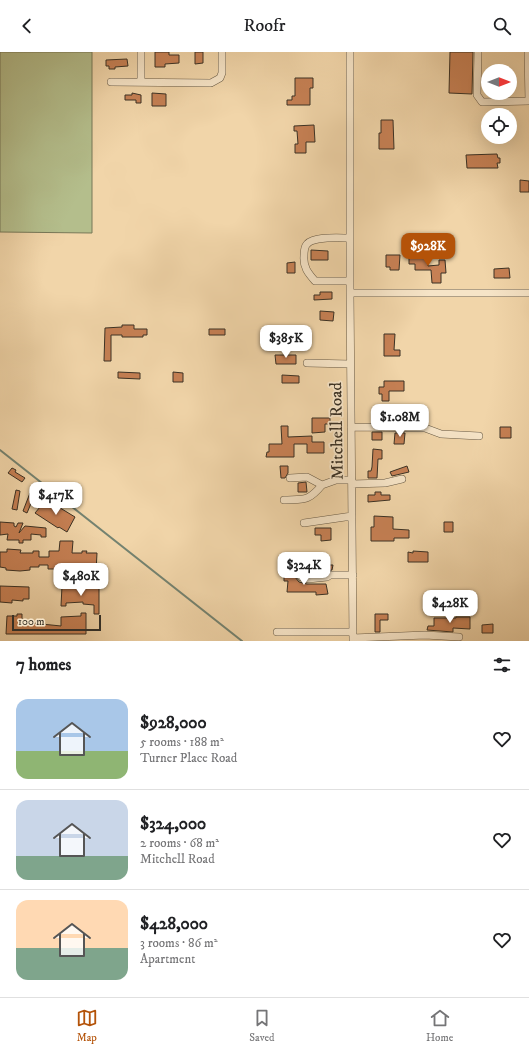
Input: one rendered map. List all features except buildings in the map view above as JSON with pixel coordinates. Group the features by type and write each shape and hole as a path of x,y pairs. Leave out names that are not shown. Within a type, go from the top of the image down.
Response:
{"street":[{"path":"141,52 141,82"},
{"path":"111,82 211,83 220,78 222,73 222,52"},
{"name":"Mitchell Road","path":"350,52 350,364 353,637"},
{"path":"478,52 477,95 482,102 529,101 528,52"},
{"path":"350,238 320,238 310,241 306,245 304,261 307,272 315,281 350,281"},
{"path":"350,293 529,293"},
{"path":"307,363 350,364"},
{"path":"351,427 425,428 442,434 479,436"},
{"path":"290,478 308,477 322,485"},
{"path":"284,500 306,499 312,496 322,485 336,480 385,483 402,479"},
{"path":"304,523 352,516"},
{"path":"292,567 301,577 308,579 327,577 330,575 352,575"},
{"path":"277,632 353,637 426,635 459,637"}],"green space":[{"path":"0,52 92,52 92,233 0,232"}],"waterway":[{"path":"0,450 242,641"}]}
